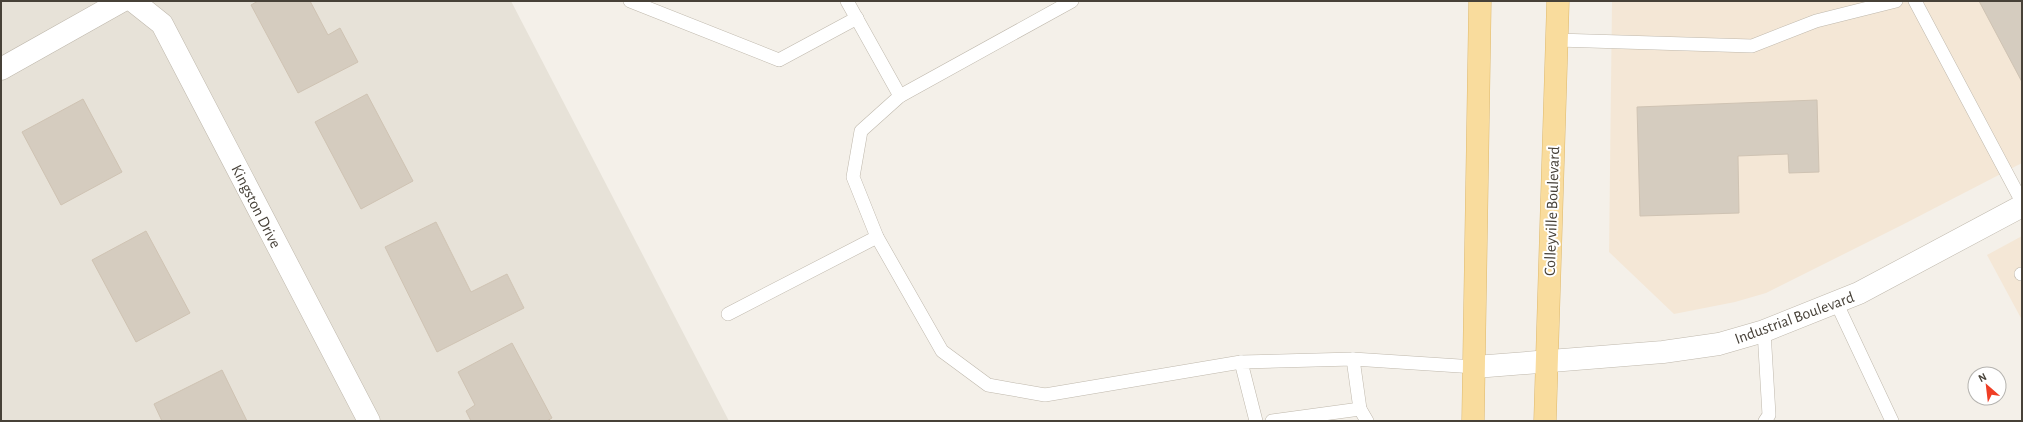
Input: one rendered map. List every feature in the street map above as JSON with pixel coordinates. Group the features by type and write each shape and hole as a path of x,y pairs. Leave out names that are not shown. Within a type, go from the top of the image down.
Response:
{"main road":[{"path":"1473,421 1480,1"},
{"name":"Colleyville Boulevard","path":"1546,421 1546,361 1558,1"}],"street":[{"path":"1,69 122,1"},
{"name":"Kingston Drive","path":"133,1 162,24 369,421"},
{"name":"Industrial Boulevard","path":"1474,367 1663,352 1718,344 1764,331 1859,293 2022,206"}],"lane":[{"path":"630,1 779,60 857,18"},
{"path":"847,1 900,96"},
{"path":"1072,1 900,96 861,131 853,177 877,237 942,351 988,385 1045,394 1241,362 1353,359 1474,367"},
{"path":"1557,40 1752,46 1816,21 1896,1"},
{"path":"1915,1 2022,202"},
{"path":"728,314 877,237"},
{"path":"1836,302 1892,421"},
{"path":"1764,331 1769,414 1765,421"},
{"path":"1353,359 1360,409 1367,421"},
{"path":"1241,362 1256,421"},
{"path":"1272,421 1360,409"}],"shaded area":[{"path":"1,1 511,1 729,421 1,421"},
{"path":"1612,1 2022,1 2022,163 1766,293 1735,302 1674,314 1609,252"},
{"path":"2022,236 2022,320 1987,255"}],"building":[{"path":"258,1 310,1 328,35 340,28 358,62 298,93 251,5"},
{"path":"1979,1 2022,1 2022,82"},
{"path":"367,94 413,181 361,209 315,122"},
{"path":"83,99 122,172 61,205 22,132"},
{"path":"1817,100 1819,172 1789,173 1788,154 1738,156 1739,213 1640,216 1637,107"},
{"path":"436,222 471,292 507,274 524,308 437,352 385,247"},
{"path":"146,231 190,313 136,342 92,260"},
{"path":"512,343 552,418 547,421 471,421 466,411 475,405 458,372"},
{"path":"222,370 247,421 162,421 154,404"}]}
